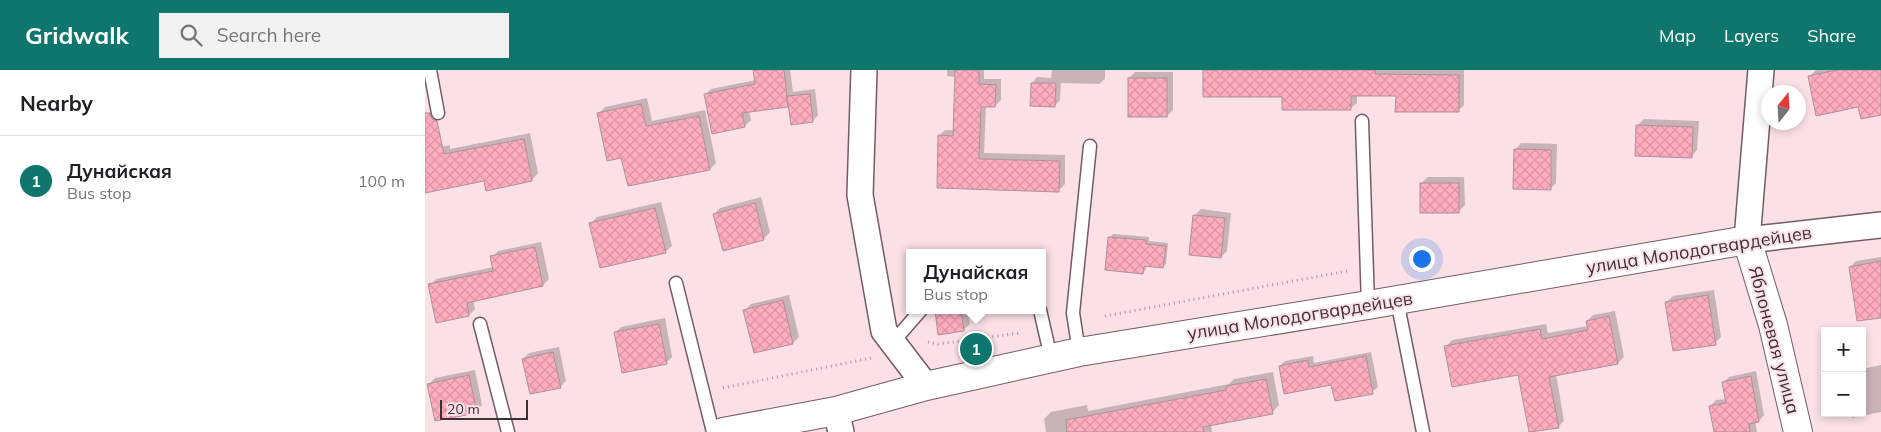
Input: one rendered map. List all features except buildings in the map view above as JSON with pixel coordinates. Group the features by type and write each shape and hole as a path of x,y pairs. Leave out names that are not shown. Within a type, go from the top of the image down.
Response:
{"street":[{"path":"864,70 860,195 885,331 926,386"},
{"name":"Яблоневая улица","path":"1761,70 1747,240 1773,325 1798,432"},
{"name":"улица Молодогвардейцев","path":"723,432 839,421 926,386 1079,352 1747,240 1881,225"}],"lane":[{"path":"430,70 437,113"},
{"path":"1362,121 1368,305"},
{"path":"1079,352 1073,313 1090,146"},
{"path":"676,283 713,432"},
{"path":"1397,300 1423,432"},
{"path":"893,342 918,314"},
{"path":"1041,314 1051,358"},
{"path":"480,324 508,432"}],"place":[{"name":"Дунайская","path":"976,349"}]}
